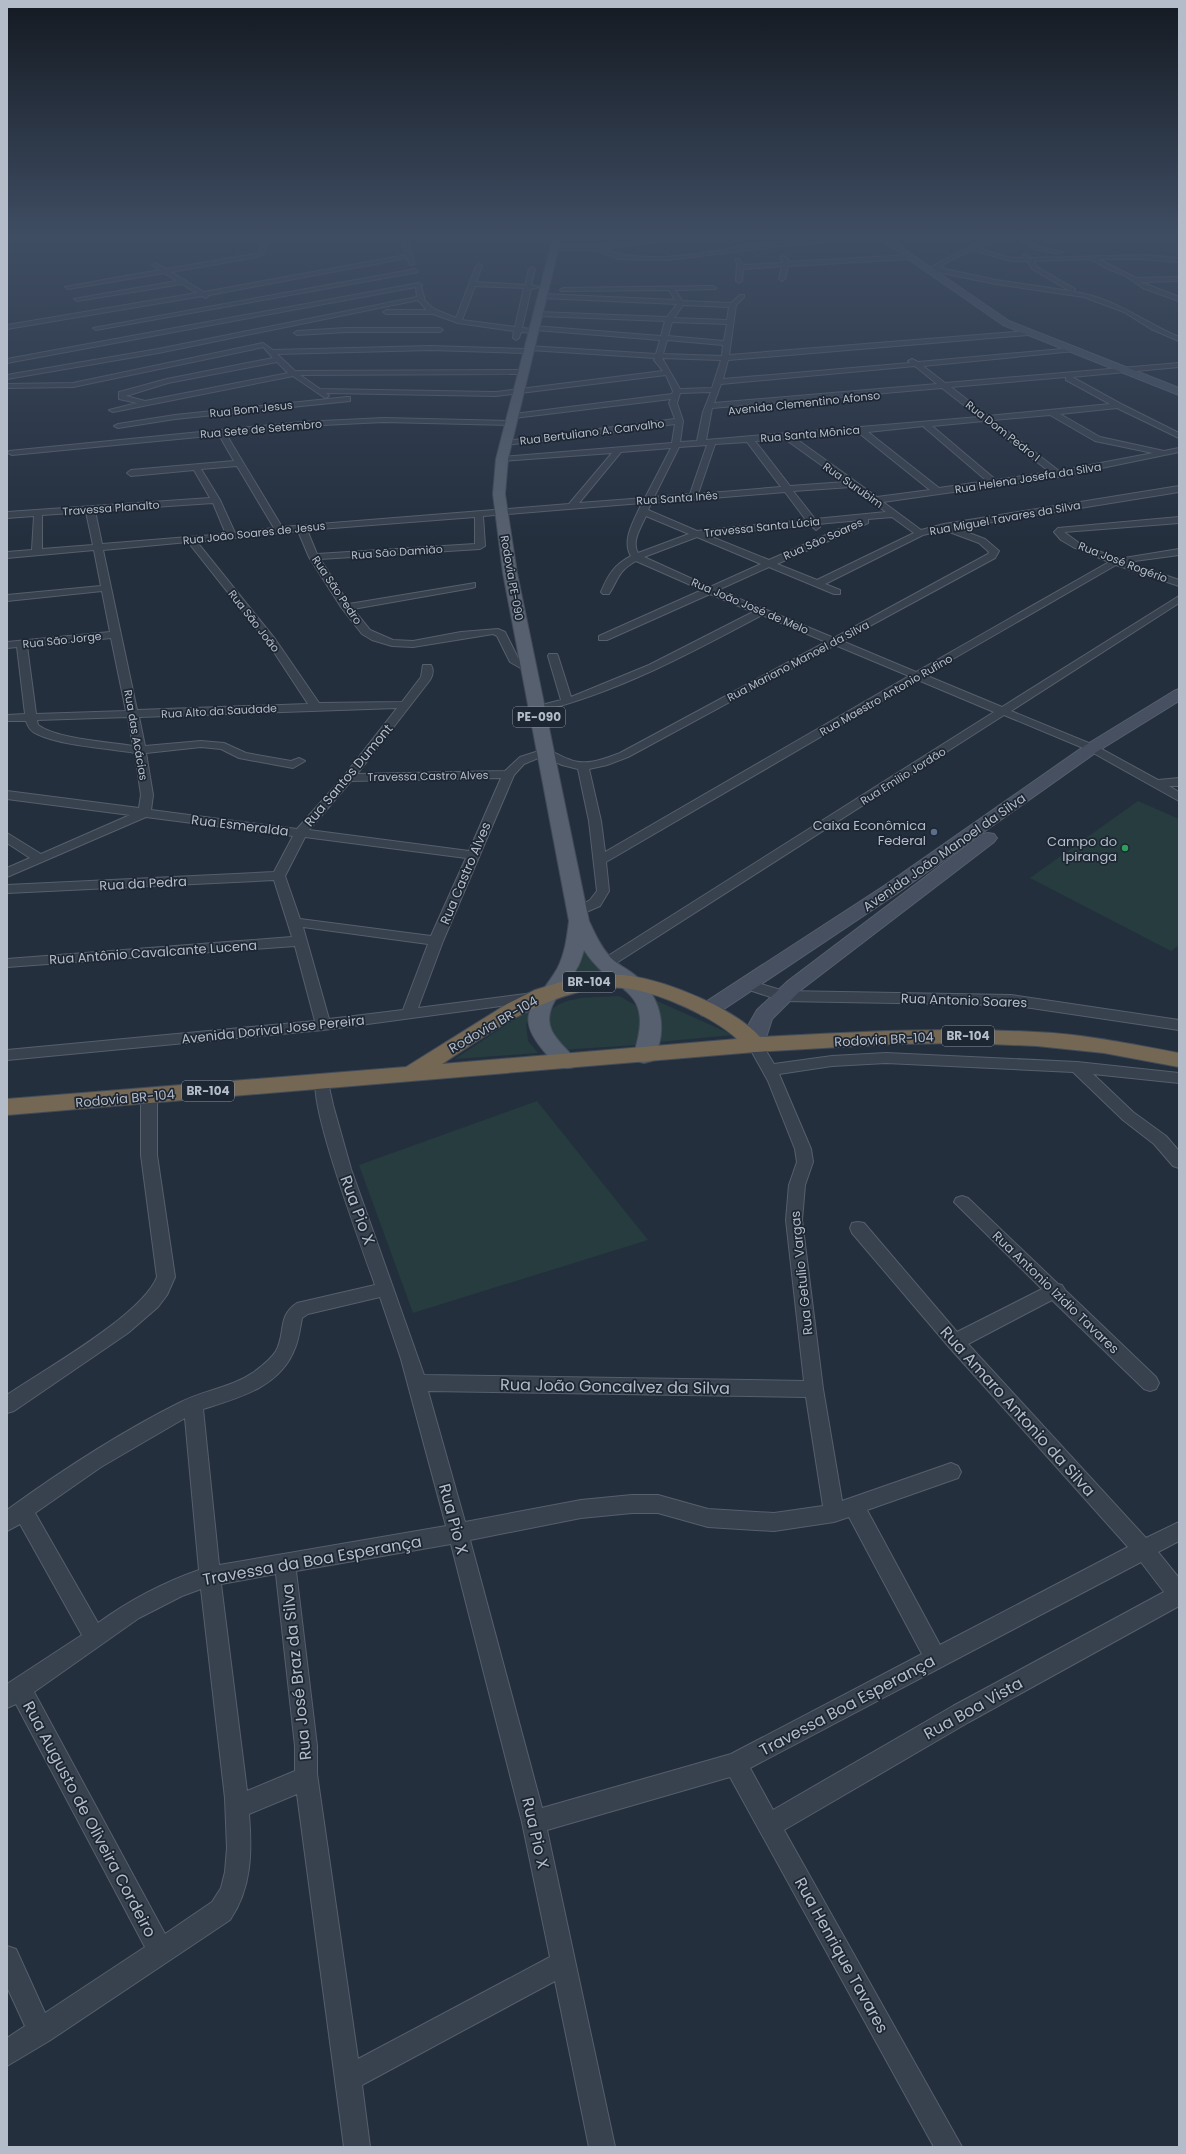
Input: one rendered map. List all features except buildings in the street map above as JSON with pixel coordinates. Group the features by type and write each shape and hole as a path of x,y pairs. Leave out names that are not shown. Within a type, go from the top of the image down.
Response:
{"highway":[{"name":"Rodovia BR-104","path":"410,1075 496,1020 544,995 588,982 629,982 660,991 708,1010 740,1029 755,1045"},
{"name":"Rodovia BR-104","path":"7,1107 644,1056 755,1045 893,1037 966,1036 1044,1039 1104,1046 1179,1060"}],"main road":[{"name":"Rodovia PE-090","path":"531,338 502,459 499,494 510,573 531,671 545,752 578,916 594,952 606,964 629,982 648,1005 652,1022 652,1033 644,1056"},
{"name":"Rodovia PE-090","path":"566,1062 551,1046 540,1028 544,995 567,969 572,956 576,943 578,916"}],"street":[{"path":"7,361 133,338"},
{"path":"7,377 224,338"},
{"path":"253,338 272,352 293,373 333,401"},
{"path":"418,338 435,339 512,354 527,350 724,358 976,338"},
{"path":"512,354 516,338"},
{"path":"656,338 726,343"},
{"path":"636,557 631,548 632,537 648,500 676,445 679,422 672,403 676,394 668,373 661,364 658,356 664,338"},
{"path":"701,443 709,409 719,382 727,338"},
{"path":"1040,338 1133,370 1179,392"},
{"path":"7,386 72,385 143,371 261,344 272,339"},
{"path":"272,352 435,339"},
{"name":"Rua Dom Pedro I","path":"890,345 988,418 1058,474"},
{"path":"719,382 1073,350"},
{"path":"146,404 122,397 122,394 156,384 279,359"},
{"path":"1133,370 1179,365"},
{"path":"112,410 293,373 508,368 523,372"},
{"name":"Avenida Clementino Afonso","path":"946,387 1069,378 1133,370"},
{"name":"Avenida Clementino Afonso","path":"709,409 1133,370"},
{"path":"143,371 153,378 156,384"},
{"path":"318,391 482,395 518,392 668,373"},
{"path":"1069,378 1118,406 1179,436"},
{"name":"Rua Sete de Setembro","path":"9,453 221,432 271,417 419,424 512,419 676,394 715,390"},
{"name":"Rua Bom Jesus","path":"118,426 194,415 271,417 333,401 384,392"},
{"path":"171,398 184,406 194,415"},
{"name":"Rua Santa Mônica","path":"502,459 927,425 1118,406"},
{"path":"1053,412 1104,442 1169,453 1179,458"},
{"name":"Rua Bertuliano A. Carvalho","path":"506,443 679,422"},
{"path":"927,425 994,483"},
{"path":"861,430 938,492"},
{"path":"221,432 241,463 280,531"},
{"name":"Rua Surubim","path":"787,436 920,533"},
{"path":"749,439 786,489 813,521 823,538"},
{"path":"693,497 712,442"},
{"path":"572,506 618,450"},
{"name":"Rua Helena Josefa da Silva","path":"876,500 1058,474 1179,450"},
{"path":"130,473 241,463"},
{"path":"196,467 216,500 232,536"},
{"name":"Rua Santa Inês","path":"501,512 852,484"},
{"name":"Rua Miguel Tavares da Silva","path":"819,584 920,533 944,527 1179,489"},
{"name":"Travessa Planalto","path":"7,515 38,514 216,500"},
{"name":"Rua das Acácias","path":"90,510 140,750 147,795 144,813"},
{"name":"Rua João Soares de Jesus","path":"7,554 191,540 301,528 501,512"},
{"path":"644,512 699,533 837,592"},
{"path":"37,552 38,514"},
{"name":"Rua São Damião","path":"314,558 480,546 479,514"},
{"name":"Travessa Santa Lúcia","path":"606,592 618,567 636,557 699,533 893,514"},
{"name":"Rua São Soares","path":"603,638 712,591 823,538 876,516"},
{"name":"Rua José Rogério","path":"1179,520 1061,530 1060,536 1116,561 1179,583"},
{"name":"Rua Mariano Manoel da Silva","path":"545,752 568,764 583,766 607,762 624,756 992,556 994,551 982,541 944,527"},
{"name":"Rua São Pedro","path":"301,528 314,558 346,607 366,632 376,638 403,644 489,630 498,632 514,660 531,671"},
{"name":"Rua São João","path":"191,540 279,652 303,686 314,706"},
{"name":"Rua Maestro Antonio Rufino","path":"600,860 1116,561 1179,552"},
{"name":"Rua João José de Melo","path":"636,557 712,591 1099,751 1179,797"},
{"path":"346,607 472,585"},
{"path":"7,598 106,588"},
{"name":"Rua Emilio Jordão","path":"606,964 1179,599"},
{"path":"538,709 567,702 631,677 684,652 762,611"},
{"name":"Rua São Jorge","path":"7,645 117,634"},
{"path":"22,644 31,717 33,726 41,732 140,750 201,744 224,746 243,756 264,760 293,765 299,761"},
{"path":"553,656 567,702"},
{"name":"Rua Santos Dumont","path":"279,876 300,832 348,778 406,705 426,678 428,674 427,667"},
{"name":"Avenida João Manoel da Silva","path":"708,1010 1054,782 1179,694"},
{"name":"Rua Alto da Saudade","path":"7,718 133,715 314,706 406,705"},
{"name":"Avenida João Manoel da Silva","path":"1099,751 1179,709"},
{"name":"Rua Castro Alves","path":"408,1015 436,941 508,774 515,765 524,758 545,752"},
{"path":"578,916 595,903 603,891 596,820 583,766"},
{"name":"Travessa Castro Alves","path":"348,778 508,774"},
{"name":"Avenida João Manoel da Silva","path":"755,1045 759,1024 764,1015 783,996 1054,782"},
{"path":"1158,784 1179,782"},
{"name":"Rua Esmeralda","path":"7,795 473,855"},
{"path":"7,873 144,813"},
{"path":"7,837 40,859"},
{"path":"279,876 295,922 323,1025"},
{"name":"Rua da Pedra","path":"7,890 279,876"},
{"path":"295,922 436,941"},
{"name":"Rua Antônio Cavalcante Lucena","path":"7,963 300,941"},
{"name":"Rua Antonio Soares","path":"748,985 783,996 1011,1000 1179,1025"},
{"name":"Avenida Dorival Jose Pereira","path":"7,1055 323,1025 408,1015 544,995"},
{"name":"Rua Getulio Vargas","path":"755,1045 770,1070 790,1114 803,1149 805,1162 796,1184 794,1220 814,1389 834,1513"},
{"path":"770,1070 832,1061 886,1058 1077,1067 1179,1078"},
{"path":"1077,1067 1128,1116 1160,1140 1179,1162"},
{"name":"Rua Pio X","path":"322,1082 325,1106 343,1169 386,1289 416,1383 458,1534 534,1822 602,2147"},
{"path":"7,1404 122,1328 152,1302 161,1290 166,1277 149,1155 149,1096"},
{"name":"Rua Antonio Izidio Tavares","path":"962,1202 1056,1290 1150,1382"},
{"name":"Rua Amaro Antonio da Silva","path":"858,1228 955,1342 1143,1549 1179,1595"},
{"path":"95,1638 15,1516 108,1451 193,1404 234,1392 261,1377 277,1364 287,1350 294,1314 303,1308 386,1289"},
{"path":"955,1342 1056,1290"},
{"name":"Rua João Goncalvez da Silva","path":"416,1383 814,1389"},
{"path":"7,2053 221,1910 229,1901 235,1886 237,1871 237,1807 209,1576 193,1404"},
{"name":"Travessa da Boa Esperança","path":"14,1692 95,1638 132,1611 176,1588 209,1576 458,1534 581,1509 632,1504 658,1504 708,1518 733,1521 774,1522 834,1513 951,1472"},
{"path":"854,1506 936,1659"},
{"path":"1143,1549 1179,1531"},
{"name":"Travessa Boa Esperança","path":"534,1822 621,1795 735,1764 1143,1549"},
{"name":"Rua José Braz da Silva","path":"237,1807 300,1781 306,1774 306,1746 284,1564"},
{"name":"Rua Boa Vista","path":"770,1825 961,1714 1179,1595"},
{"name":"Rua Augusto de Oliveira Cordeiro","path":"14,1692 160,1950"},
{"name":"Rua Henrique Tavares","path":"735,1764 950,2147"},
{"path":"306,1774 357,2147"},
{"path":"7,1958 40,2032"},
{"path":"347,2079 564,1963"}],"green space":[{"name":"Campo do Ipiranga","path":"1138,801 1179,819 1179,945 1171,951 1030,878"},
{"path":"581,935 612,975 561,985"},
{"path":"619,996 637,1006 646,1018 637,1045 560,1050 545,1031 547,1016 552,1009 560,1004 579,998"},
{"path":"646,996 733,1035 658,1042 661,1028 660,1018"},
{"path":"536,1005 526,1024 528,1041 538,1053 455,1059"},
{"path":"537,1101 648,1240 413,1313 359,1165"}],"place":[{"name":"Caixa Econômica Federal","path":"934,832"},
{"name":"Campo do Ipiranga","path":"1125,848"}]}
